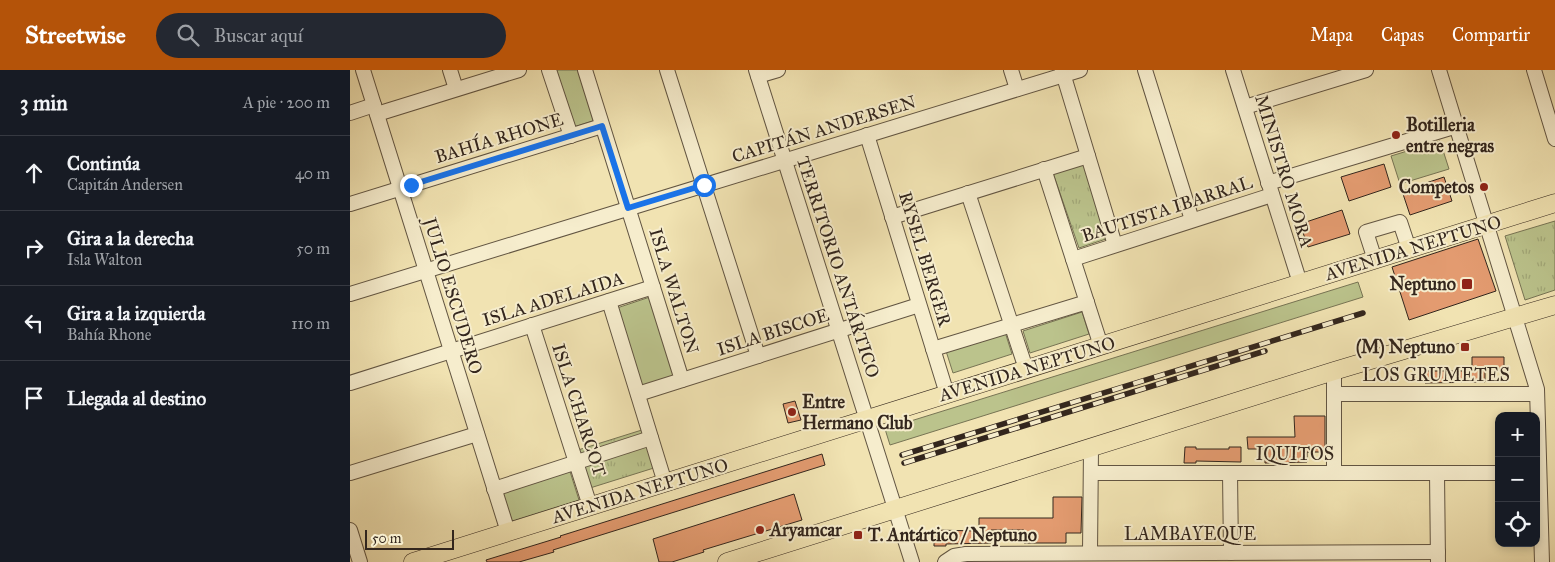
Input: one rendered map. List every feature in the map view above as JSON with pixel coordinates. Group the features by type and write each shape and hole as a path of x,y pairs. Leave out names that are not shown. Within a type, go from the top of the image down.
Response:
{"main road":[{"name":"AVENIDA NEPTUNO","path":"413,562 1555,204"},
{"path":"727,562 1334,372 1555,305"}],"street":[{"name":"JULIO ESCUDERO","path":"363,70 508,532"},
{"path":"450,70 456,90"},
{"path":"350,113 456,90 519,70"},
{"path":"549,70 571,136"},
{"name":"ISLA WALTON","path":"585,70 682,380"},
{"path":"667,70 758,356"},
{"path":"757,73 778,70"},
{"path":"1011,70 1017,89"},
{"name":"CAPITÁN ANDERSEN","path":"350,294 1017,89 1063,72 1080,70"},
{"path":"1145,70 1192,220"},
{"name":"MINISTRO MORA","path":"1233,70 1300,283"},
{"path":"1245,107 1366,70"},
{"path":"1439,70 1516,317 1537,394 1537,457"},
{"path":"1534,70 1551,110 1555,139"},
{"path":"1063,72 1115,245"},
{"name":"TERRITORIO ANTÁRTICO","path":"757,73 912,562"},
{"name":"BAHÍA RHONE","path":"350,204 602,126"},
{"name":"BAUTISTA IBARRAL","path":"1073,258 1192,220 1270,189 1457,126"},
{"name":"RYSEL BERGER","path":"866,135 947,394"},
{"path":"892,217 1088,156"},
{"path":"1044,169 1101,346"},
{"path":"968,193 1026,370"},
{"path":"1374,260 1366,232 1400,222 1409,249"},
{"name":"ISLA ADELAIDA","path":"350,382 653,287"},
{"path":"609,301 664,483"},
{"path":"933,350 1086,302"},
{"name":"ISLA BISCOE","path":"638,394 919,305"},
{"name":"ISLA CHARCOT","path":"532,325 590,506"},
{"path":"1334,372 1334,473"},
{"name":"LOS GRUMETES","path":"1334,394 1537,394"},
{"path":"350,473 477,434"},
{"path":"494,489 651,438"},
{"path":"1090,553 1091,448"},
{"name":"IQUITOS","path":"1091,473 1495,473"},
{"path":"1230,473 1231,553"},
{"path":"1437,473 1438,557"},
{"path":"1539,502 1542,562"},
{"path":"350,530 360,562"},
{"name":"LAMBAYEQUE","path":"945,562 954,556 966,554 1090,553 1195,557 1231,553 1438,557"}],"green space":[{"path":"555,70 580,70 596,120 574,127"},
{"path":"1440,141 1449,169 1400,184 1391,156"},
{"path":"1083,163 1109,238 1079,248 1053,173"},
{"path":"1555,221 1555,290 1525,300 1505,236"},
{"path":"1358,282 1363,297 890,445 885,429"},
{"path":"650,297 676,378 641,388 617,308"},
{"path":"1082,312 1089,334 1030,353 1023,331"},
{"path":"1005,332 1012,354 953,373 946,351"},
{"path":"645,429 657,467 590,488 578,450"},
{"path":"567,462 579,500 512,521 500,484"}],"building":[{"path":"1384,164 1391,187 1349,201 1341,177"},
{"path":"1444,177 1452,201 1410,215 1402,191"},
{"path":"1342,210 1350,234 1308,247 1300,224"},
{"path":"1478,239 1496,291 1409,320 1392,267"},
{"path":"1472,357 1504,357 1504,369 1485,369 1485,382 1425,383 1424,371 1472,371"},
{"name":"Entre Hermano Club","path":"795,401 801,420 788,423 783,404"},
{"path":"1294,416 1325,416 1325,452 1307,452 1307,462 1265,463 1265,449 1248,449 1247,437 1295,437"},
{"path":"1185,447 1229,449 1229,447 1241,447 1241,462 1196,461 1196,463 1184,463"},
{"path":"822,454 825,465 553,550 554,552 519,562 487,562 486,560 561,537"},
{"path":"794,494 802,520 703,550 704,552 672,562 659,562 653,539"},
{"path":"1053,497 1082,497 1081,533 1066,533 1066,543 1024,543 1024,530 991,530 991,543 934,546 934,530 979,531 979,518 1053,518"}],"railway":[{"path":"902,455 1363,313"},
{"path":"904,463 1265,351"}],"place":[{"name":"Botilleria entre negras","path":"1396,135"},
{"name":"Competos","path":"1484,187"},
{"name":"Neptuno","path":"1467,284"},
{"name":"(M) Neptuno","path":"1465,347"},
{"name":"Entre Hermano Club","path":"792,412"},
{"name":"Aryamcar","path":"760,530"},
{"name":"T. Antártico / Neptuno","path":"858,535"}],"route":[{"path":"411,185 602,126 628,208 704,185"}]}
